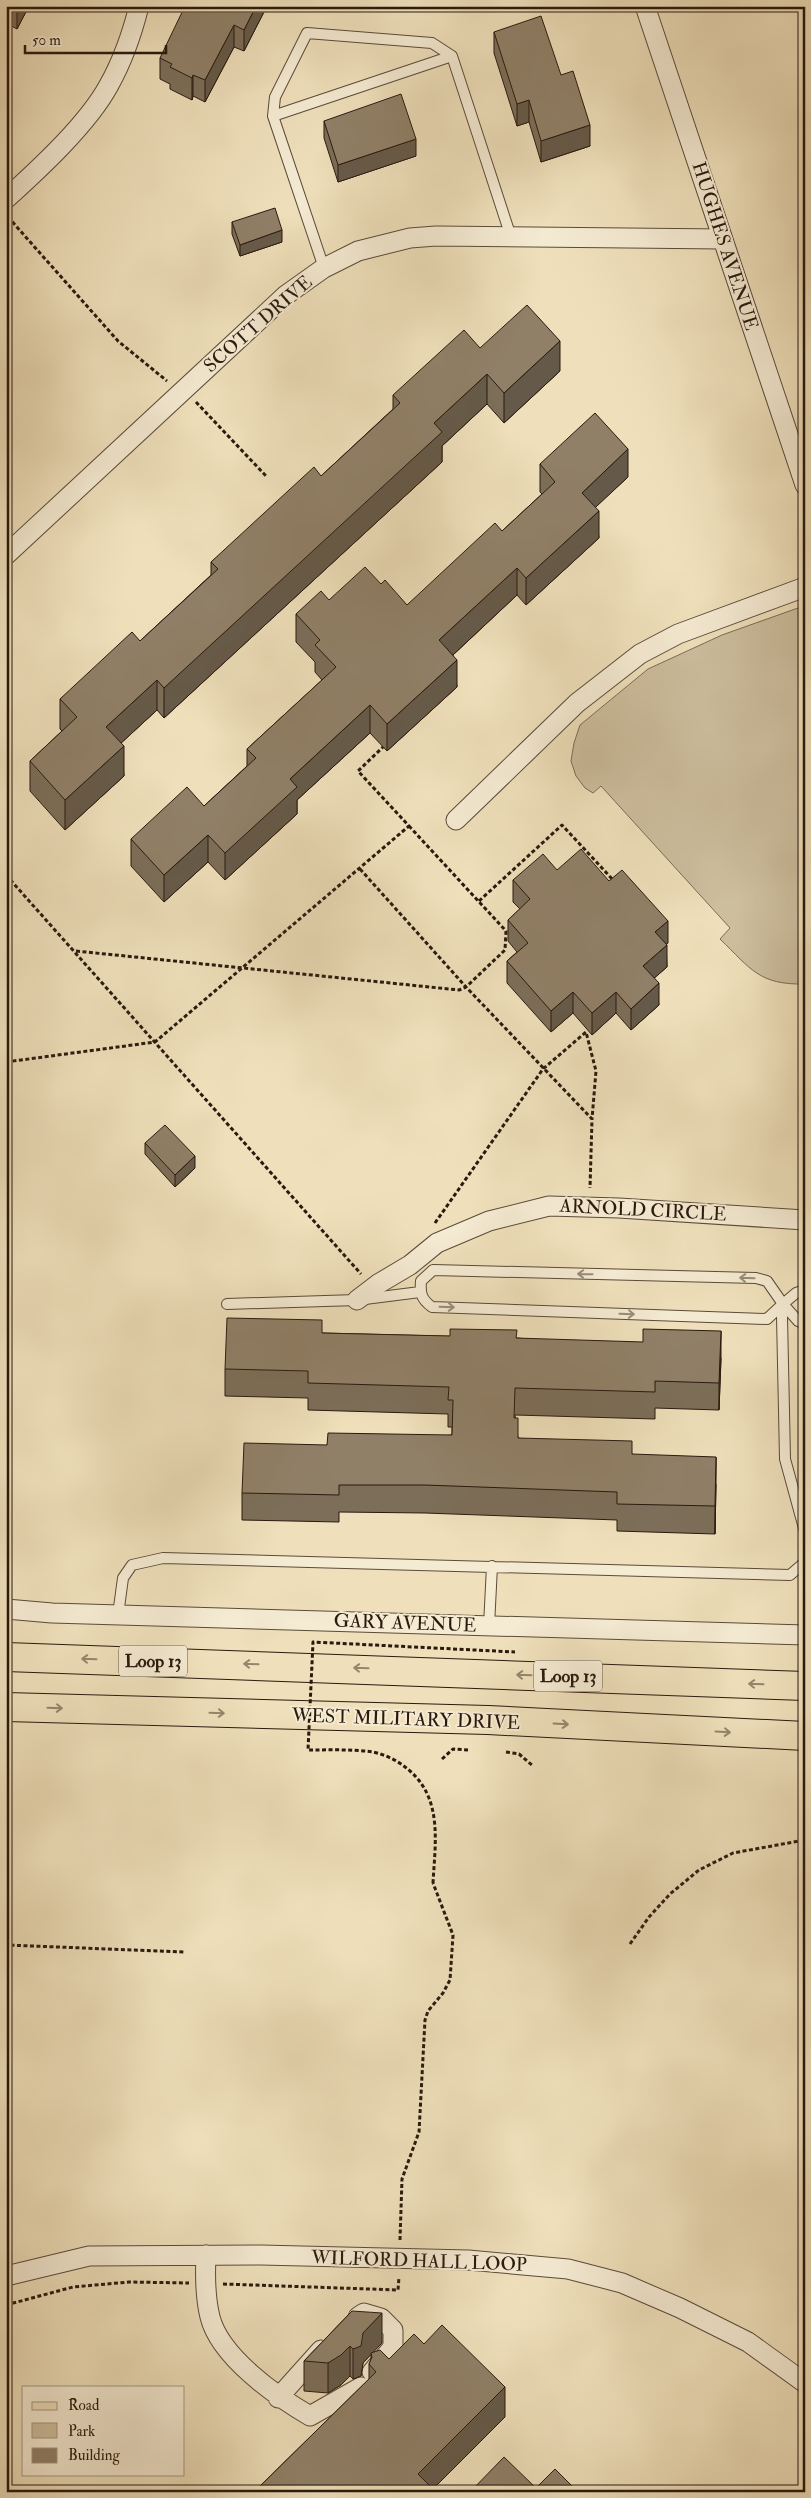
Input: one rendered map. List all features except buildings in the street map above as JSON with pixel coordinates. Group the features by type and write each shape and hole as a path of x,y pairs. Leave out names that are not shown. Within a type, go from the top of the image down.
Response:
{"main road":[{"name":"Loop 13","path":"6,1657 805,1686"},
{"name":"WEST MILITARY DRIVE","path":"6,1707 488,1720 805,1736"}],"street":[{"path":"6,200 45,163 83,121 108,87 133,30 139,6"},
{"name":"HUGHES AVENUE","path":"645,6 805,485"},
{"name":"SCOTT DRIVE","path":"6,555 286,295 324,268 358,251 410,238 436,236 723,239"},
{"path":"456,820 577,703 640,654 678,634 805,587"},
{"name":"ARNOLD CIRCLE","path":"357,1300 437,1243 489,1221 549,1206 590,1206 805,1220"},
{"name":"GARY AVENUE","path":"6,1609 118,1615 805,1635"},
{"path":"206,2255 205,2283 210,2318 218,2335 230,2352 278,2398 310,2416 367,2380 393,2347 393,2330 381,2318 364,2313 337,2332 278,2398"},
{"name":"WILFORD HALL LOOP","path":"6,2276 89,2256 206,2255 468,2260 568,2269 622,2283 680,2308 748,2342 805,2383"}],"lane":[{"path":"324,268 272,116 275,97 307,33 432,43 452,56 511,237"},
{"path":"272,116 452,56"},
{"path":"426,1252 431,1261 443,1270"},
{"path":"805,1290 796,1293 784,1304 767,1319 432,1307 424,1301 420,1292 421,1281 433,1270 756,1278 767,1280 784,1304 798,1321 805,1324"},
{"path":"227,1304 357,1300 420,1292"},
{"path":"784,1304 782,1316 785,1459 805,1532"},
{"path":"118,1615 123,1578 132,1564 163,1558 790,1575 805,1562"},
{"path":"489,1626 492,1566"}],"path":[{"path":"6,215 118,341 180,392 193,398 266,476"},
{"path":"76,951 459,990 466,987 505,950 506,931 358,772 383,747"},
{"path":"479,901 562,825 616,883"},
{"path":"6,1062 155,1042 409,826"},
{"path":"360,869 466,987 592,1119"},
{"path":"6,875 76,951 364,1276"},
{"path":"426,1252 431,1229 543,1069 586,1032 596,1071 592,1119 590,1206"},
{"path":"6,2305 73,2287 129,2282 398,2290 402,2179 420,2132 425,2020 428,2011 443,1994 450,1980 453,1935 433,1883 435,1820 431,1801 421,1781 392,1758 373,1752 308,1750 313,1642 515,1652"},
{"path":"442,1760 453,1749 468,1750"},
{"path":"506,1752 519,1754 533,1766"},
{"path":"630,1944 649,1917 670,1894 700,1870 733,1852 805,1840"},
{"path":"6,1961 7,1945 184,1952"}],"green space":[{"path":"798,608 805,608 805,984 789,984 777,982 757,973 748,967 720,939 730,928 601,786 593,793 585,788 576,776 571,761 580,725 648,669 722,635"}]}
